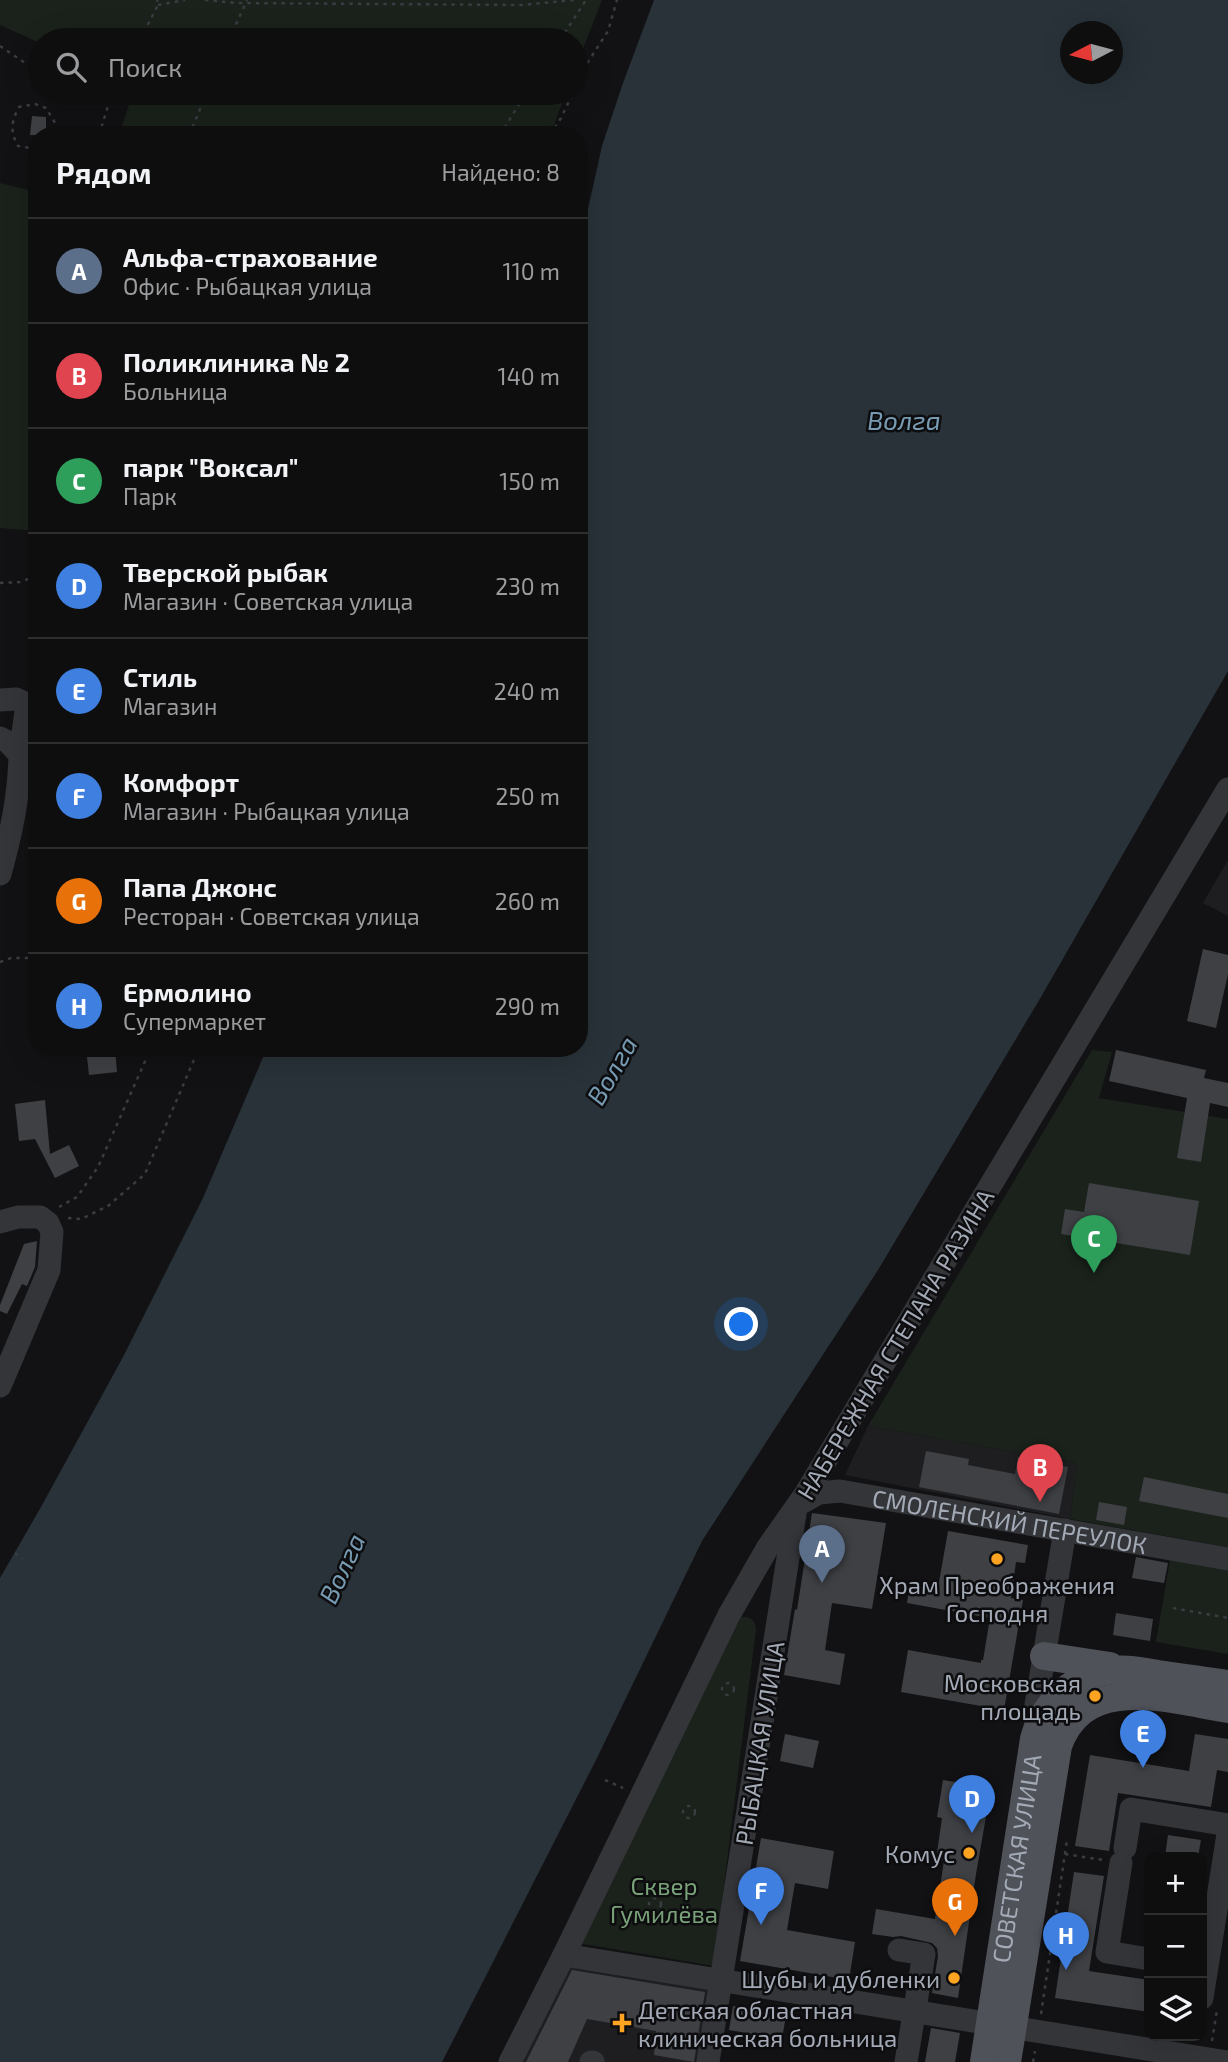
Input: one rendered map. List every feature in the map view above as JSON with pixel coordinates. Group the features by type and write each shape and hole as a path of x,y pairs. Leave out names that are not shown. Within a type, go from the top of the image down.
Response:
{"main road":[{"path":"1044,1656 1228,1684"},
{"path":"1130,1670 1100,1672 1073,1684 1051,1705 1039,1724 1046,1742 1062,1735 1076,1716 1091,1705 1112,1697 1136,1695 1228,1709"},
{"name":"СОВЕТСКАЯ УЛИЦА","path":"1007,2062 1014,2028 1046,1742"},
{"name":"СОВЕТСКАЯ УЛИЦА","path":"984,2062 1014,2028"}],"street":[{"path":"0,700 16,699 27,704 19,787 0,874"},
{"path":"0,738 8,742 20,755"},
{"name":"НАБЕРЕЖНАЯ СТЕПАНА РАЗИНА","path":"510,2062 729,1615 1228,789"},
{"path":"0,1222 18,1217 40,1217 48,1223 52,1232 49,1270 0,1386"},
{"name":"СМОЛЕНСКИЙ ПЕРЕУЛОК","path":"796,1508 814,1495 835,1490 1228,1559"},
{"name":"РЫБАЦКАЯ УЛИЦА","path":"708,2062 796,1508"},
{"name":"СОВЕТСКАЯ УЛИЦА","path":"1046,1742 1036,1705 1065,1530"},
{"path":"1144,1958 1107,1952 1131,1809 1228,1825"},
{"path":"1212,1969 1228,1833"},
{"path":"900,1950 924,1954 906,2062"},
{"path":"564,1955 1014,2028 1194,2046 1227,2062"}],"path":[{"path":"158,5 161,0"},
{"path":"146,28 161,0"},
{"path":"158,5 185,0"},
{"path":"205,0 522,5 574,0"},
{"path":"567,28 586,0"},
{"path":"588,62 608,31 617,0"},
{"path":"234,28 246,1"},
{"path":"0,46 28,65"},
{"path":"28,148 18,146 12,136 12,122 19,107 30,105"},
{"path":"38,105 46,108 55,126"},
{"path":"102,126 108,105"},
{"path":"193,126 202,105"},
{"path":"506,126 519,105"},
{"path":"556,126 567,105"},
{"path":"0,583 28,579"},
{"path":"0,962 11,958 28,958"},
{"path":"40,1217 78,1197 98,1167 147,1057"},
{"path":"40,1217 80,1219 108,1206 145,1174 195,1057"},
{"path":"15,1553 23,1559"},
{"path":"1172,1608 1228,1618"},
{"path":"605,1780 630,1791"},
{"path":"1033,2062 1014,2028 1067,1841"},
{"path":"1065,1854 1123,1855"}],"shaded area":[{"path":"1228,860 1228,916 1203,903"},
{"path":"868,1426 1077,1463 1070,1519 845,1475"},
{"name":"Детская областная клиническая больница","path":"570,1958 714,1984 701,2062 518,2062"}],"green space":[{"path":"0,0 602,0 588,36 588,28 28,28 28,38 0,25"},
{"path":"129,105 561,105 553,126 122,126"},
{"path":"0,183 28,190 28,530 0,528"},
{"path":"1092,1050 1112,1052 1099,1098 1228,1119 1228,1547 1070,1519 1077,1463 868,1426"},
{"path":"1170,1560 1228,1569 1228,1654 1156,1642"},
{"name":"Сквер Гумилёва","path":"741,1617 752,1619 756,1629 714,1966 578,1943"}],"water":[{"name":"Волга","path":"654,0 1228,0 1228,671 1041,997 878,1270 702,1541 596,1760 442,2062 0,2062 0,1578 123,1357 203,1198 263,1057 588,1057 588,209 602,146"}],"building":[{"path":"32,116 46,117 46,126 31,126"},
{"path":"1203,949 1228,955 1228,974 1216,1028 1187,1021"},
{"path":"1116,1050 1206,1070 1204,1078 1228,1083 1228,1107 1210,1103 1201,1162 1177,1158 1187,1098 1109,1081"},
{"path":"87,1057 116,1057 117,1072 89,1075"},
{"path":"45,1100 50,1154 69,1145 79,1166 55,1178 35,1139 19,1141 15,1104"},
{"path":"1089,1183 1199,1201 1190,1255 1061,1234 1065,1209 1084,1212"},
{"path":"37,1241 35,1267 27,1286 22,1284 7,1314 0,1311 24,1244"},
{"path":"926,1451 969,1459 968,1465 1015,1474 1018,1457 1068,1467 1059,1514 919,1487"},
{"path":"1144,1477 1228,1494 1228,1518 1139,1501"},
{"path":"1099,1502 1127,1507 1124,1525 1096,1520"},
{"path":"812,1513 886,1523 872,1609 832,1603 825,1650 845,1654 840,1685 784,1675"},
{"path":"948,1531 1028,1545 1025,1563 1016,1562 1011,1598 1023,1600 1004,1710 901,1692 908,1650 981,1663 983,1660 990,1618 907,1603 910,1583 938,1588"},
{"path":"1136,1557 1168,1563 1164,1583 1132,1578"},
{"path":"1116,1613 1153,1619 1150,1641 1113,1635"},
{"path":"785,1734 819,1741 813,1768 780,1761"},
{"path":"1195,1734 1228,1739 1228,1772 1217,1770 1211,1807 1118,1793 1109,1851 1075,1846 1090,1755 1189,1771"},
{"path":"943,1780 991,1788 958,1998 932,1993 938,1956 937,1948 932,1943 901,1936 872,1934 876,1909 935,1919 944,1861 936,1860 942,1818 937,1817"},
{"path":"1168,1835 1201,1840 1199,1852 1166,1852"},
{"path":"761,1838 834,1851 828,1889 795,1883 787,1930 855,1942 849,1980 740,1961"},
{"path":"1074,1872 1104,1876 1089,1971 1144,1979 1144,2011 1055,1998"},
{"name":"Детская областная клиническая больница","path":"572,1970 705,1992 694,2062 654,2055 656,2031 587,2019 568,2062 526,2062"},
{"path":"733,2006 786,2015 782,2039 729,2030"},
{"path":"931,2028 960,2033 955,2062 925,2062"}],"place":[{"name":"парк \"Воксал\"","path":"1094,1273"},
{"name":"Поликлиника № 2","path":"1040,1502"},
{"name":"Храм Преображения Господня","path":"997,1559"},
{"name":"Альфа-страхование","path":"822,1583"},
{"name":"Московская площадь","path":"1095,1696"},
{"name":"Стиль","path":"1143,1768"},
{"name":"Тверской рыбак","path":"972,1833"},
{"name":"Комус","path":"969,1853"},
{"name":"Комфорт","path":"761,1925"},
{"name":"Папа Джонс","path":"955,1936"},
{"name":"Ермолино","path":"1066,1970"},
{"name":"Шубы и дубленки","path":"954,1978"},
{"name":"Детская областная клиническая больница","path":"622,2023"}]}
